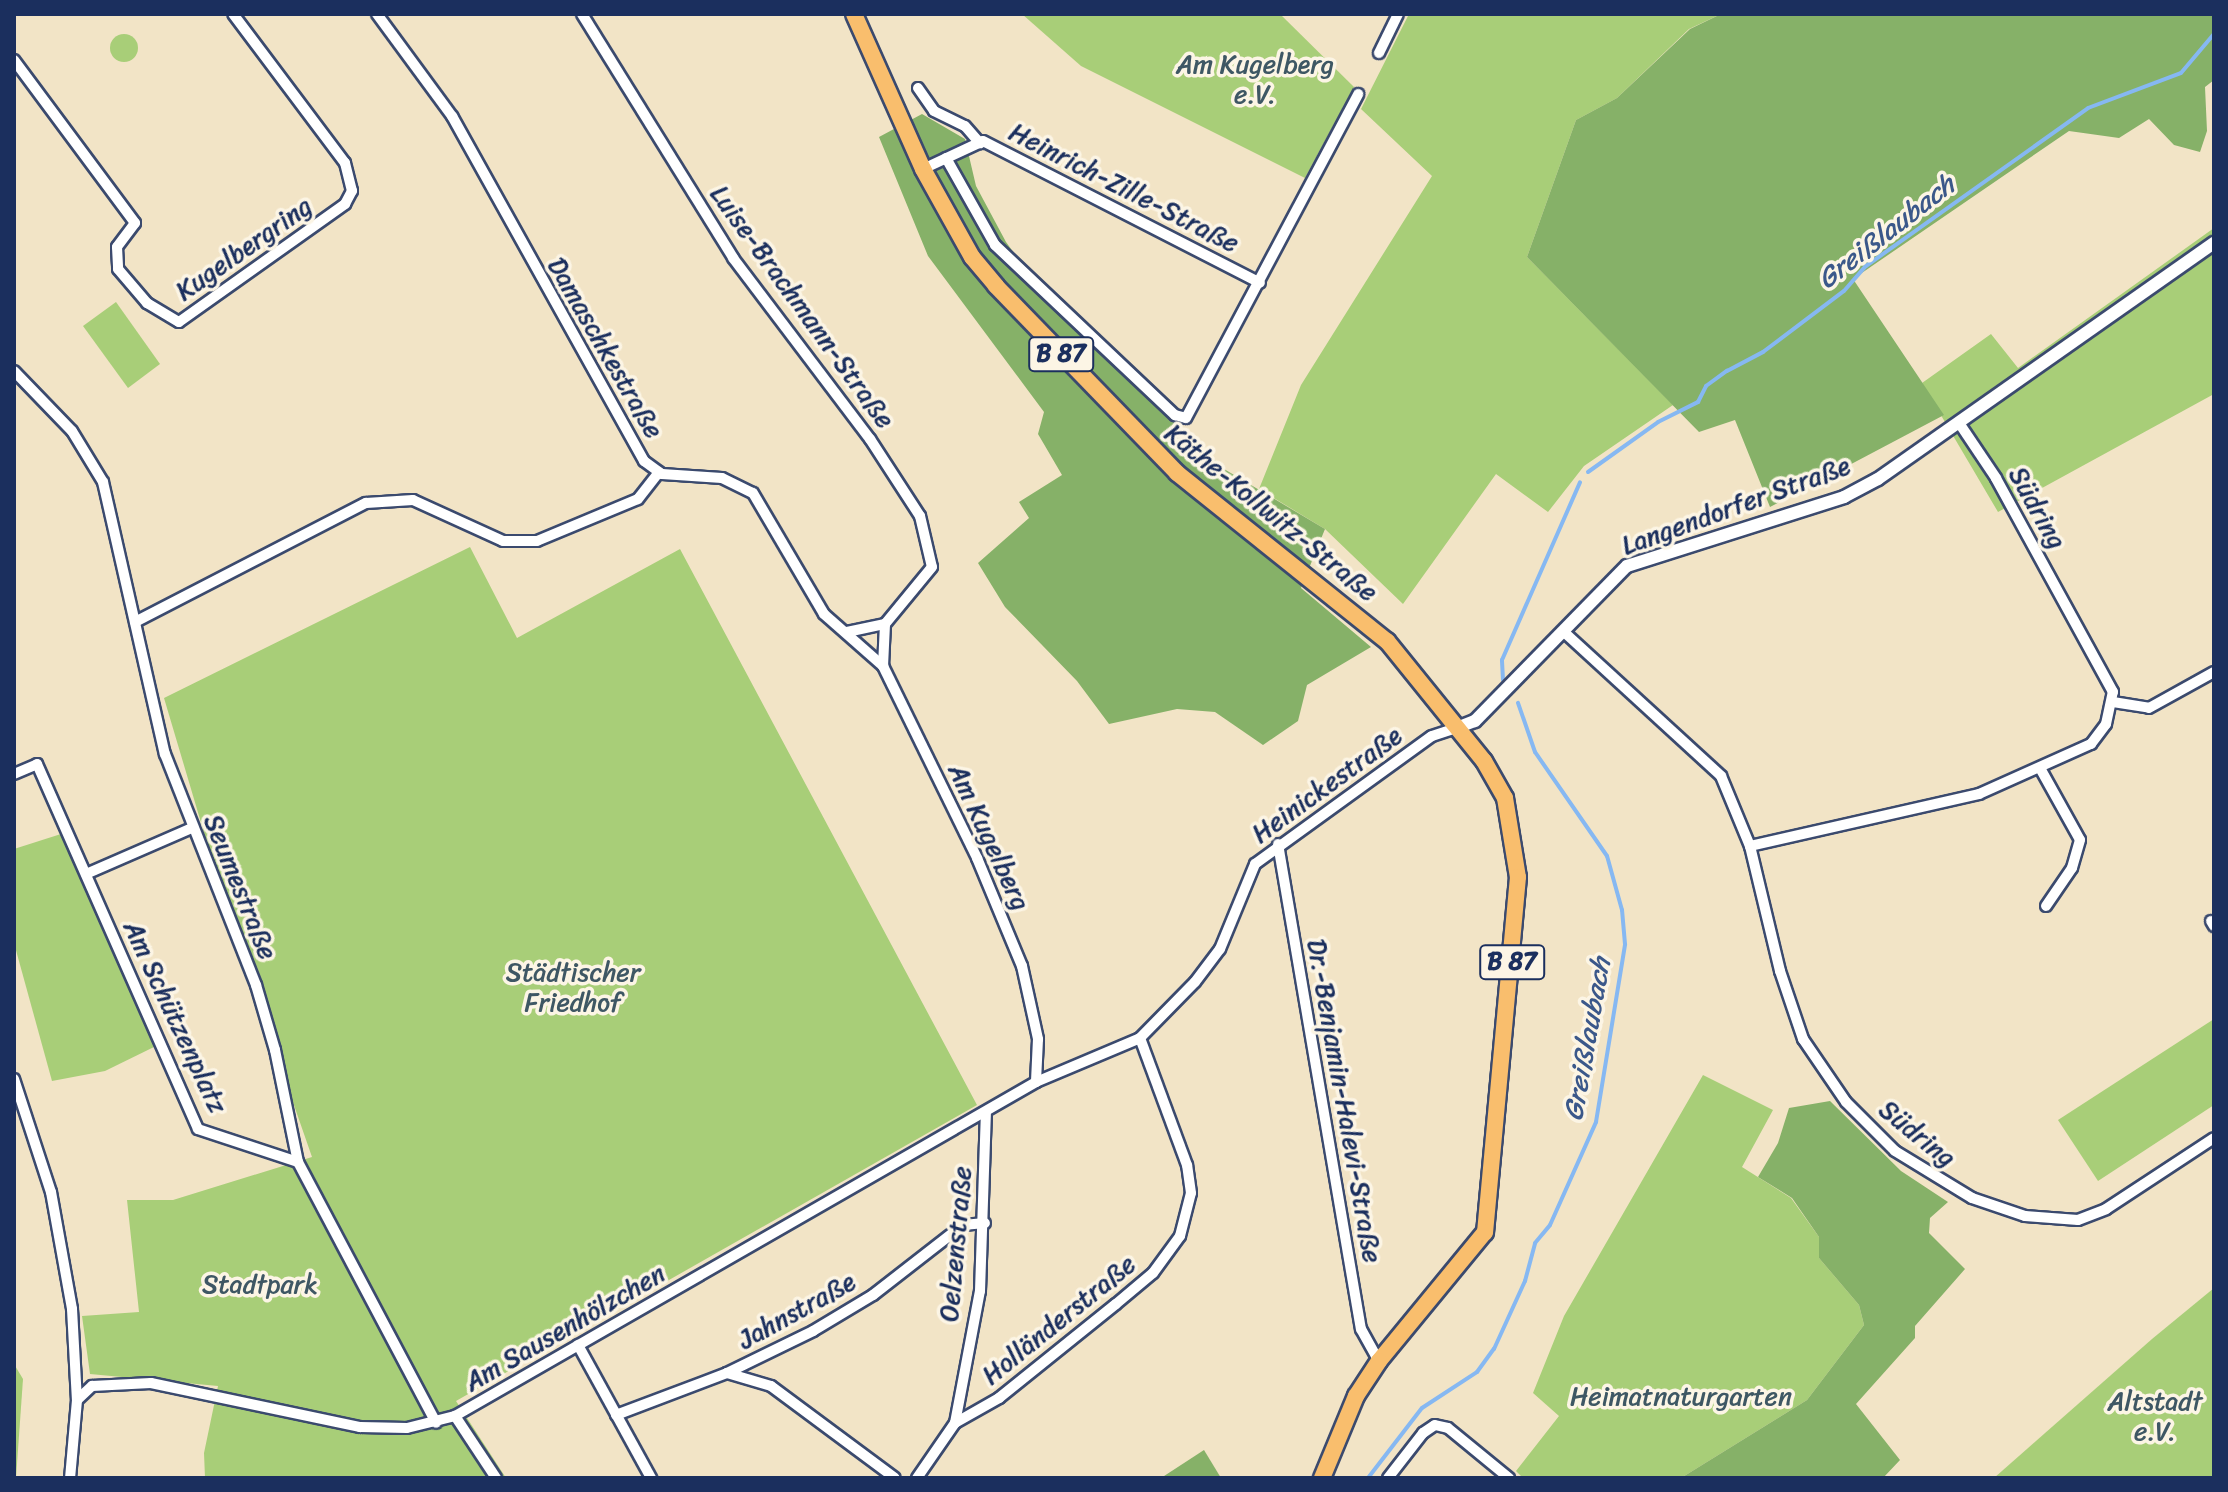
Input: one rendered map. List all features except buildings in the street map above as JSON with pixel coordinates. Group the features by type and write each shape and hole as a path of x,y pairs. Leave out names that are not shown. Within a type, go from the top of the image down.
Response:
{"main road":[{"name":"Käthe-Kollwitz-Straße","path":"854,14 923,169 972,257 1017,309 1177,473 1387,641 1459,727"},
{"name":"B 87","path":"1322,1478 1351,1406 1379,1361 1475,1251 1488,1223 1518,877 1512,825 1501,789 1459,727"}],"street":[{"name":"Kugelbergring","path":"14,60 135,223 115,253 126,282 165,318 179,322 345,204 352,191 345,163 233,14"},
{"name":"Damaschkestraße","path":"377,14 439,95 644,461 659,472 722,478 753,493 824,614 847,632"},
{"name":"Luise-Brachmann-Straße","path":"582,14 733,258 870,439 920,516 932,567 885,624"},
{"path":"1379,53 1398,14"},
{"path":"918,88 927,105 965,126 980,143"},
{"path":"946,158 995,245 1175,415 1189,414 1358,94"},
{"name":"Heinrich-Zille-Straße","path":"923,169 980,143 1260,283"},
{"name":"Langendorfer Straße","path":"1459,727 1475,721 1627,566 1844,497 1959,423 2214,243"},
{"name":"Seumestraße","path":"14,371 72,431 103,482 165,754 256,985 275,1050 298,1162 436,1423"},
{"name":"Südring","path":"1959,423 2011,504 2113,692 2113,702"},
{"path":"135,622 366,503 413,500 503,541 537,541 638,499 659,472"},
{"path":"847,632 885,624 883,666"},
{"name":"Am Kugelberg","path":"847,632 883,666 977,858 1022,966 1038,1039 1036,1082"},
{"name":"Südring","path":"1564,632 1721,776 1750,846 1780,971 1803,1039 1855,1111 1895,1151 1944,1185 2025,1216 2078,1220 2106,1209 2214,1138"},
{"path":"1750,846 1979,794 2091,744 2113,702 2149,708 2214,672"},
{"name":"Heinickestraße","path":"1036,1082 1140,1038 1195,982 1220,949 1255,864 1278,844 1432,736 1459,727"},
{"name":"Am Schützenplatz","path":"14,774 37,764 198,1129 298,1162"},
{"path":"2040,768 2080,840 2072,868 2046,906"},
{"path":"86,874 192,828"},
{"name":"Dr.-Benjamin-Halevi-Straße","path":"1278,844 1361,1329 1379,1361"},
{"name":"Holländerstraße","path":"917,1478 955,1423 999,1398 1116,1304 1153,1273 1180,1236 1191,1193 1187,1165 1140,1038"},
{"path":"14,1079 51,1192 62,1246 77,1400 70,1478"},
{"name":"Am Sausenhölzchen","path":"77,1400 92,1386 151,1383 360,1427 436,1423 455,1416 986,1114 1036,1082"},
{"name":"Oelzenstraße","path":"955,1423 980,1291 985,1223 986,1114"},
{"name":"Jahnstraße","path":"616,1415 727,1373 873,1295 963,1225 985,1223"},
{"path":"578,1345 651,1478"},
{"path":"727,1373 771,1386 895,1478"},
{"path":"455,1416 496,1478"},
{"path":"1388,1478 1423,1433 1435,1425 1448,1428 1509,1478"}],"green space":[{"name":"Am Kugelberg e.V.","path":"1022,14 1280,14 1354,87 1305,178 1081,66"},
{"path":"1409,14 1721,14 1689,29 1617,98 1576,120 1527,257 1673,405 1584,466 1548,512 1496,474 1403,604 1325,529 1259,489 1301,385 1432,176 1361,109"},
{"path":"1721,14 2214,14 2214,80 2205,87 2207,131 2200,152 2174,145 2149,119 2119,138 2069,131 1853,279 1944,415 1770,507 1735,420 1699,432 1527,257 1576,120 1617,98 1690,29"},
{"path":"124,34 134,38 138,48 134,58 124,62 114,58 110,48 114,38"},
{"path":"922,114 965,139 976,186 1006,242 1042,292 1224,469 1325,529 1301,588 1371,647 1307,685 1298,721 1263,745 1215,712 1177,709 1109,724 1077,681 1005,607 978,563 1029,518 1019,502 1062,475 1038,434 1044,412 928,256 879,137"},
{"path":"2214,228 2214,394 1998,512 1922,383 1991,334 2018,368"},
{"path":"116,302 160,364 128,388 83,326"},
{"name":"Städtischer Friedhof","path":"470,547 517,638 680,549 977,1105 456,1401 506,1478 205,1478 204,1453 218,1386 90,1374 82,1316 139,1312 127,1200 173,1200 312,1157 232,927 164,698"},
{"path":"61,834 156,1046 105,1071 52,1081 14,943 14,849"},
{"path":"2214,1019 2214,1105 2098,1181 2058,1120"},
{"name":"Heimatnaturgarten","path":"1703,1075 1773,1110 1742,1167 1791,1198 1819,1237 1819,1258 1859,1305 1864,1325 1807,1400 1681,1478 1523,1478 1516,1471 1559,1416 1533,1393 1564,1316"},
{"path":"1830,1101 1901,1171 1948,1202 1930,1218 1929,1233 1965,1269 1915,1326 1915,1338 1856,1404 1900,1460 1883,1478 1681,1478 1807,1400 1864,1325 1859,1305 1819,1258 1819,1237 1792,1198 1758,1177 1778,1143 1789,1108"},
{"name":"Altstadt e.V.","path":"2214,1288 2214,1478 1994,1478 2152,1339"},
{"path":"14,1364 23,1379 16,1478 14,1478"},
{"path":"1204,1450 1221,1478 1161,1478"}],"waterway":[{"name":"Greißlaubach","path":"1588,472 1658,422 1698,402 1706,386 1763,352 1844,291 1866,266 2088,108 2181,73 2214,34"},
{"name":"Greißlaubach","path":"1503,680 1502,660 1580,482"},
{"name":"Greißlaubach","path":"1368,1478 1422,1408 1477,1372 1494,1349 1525,1281 1535,1243 1550,1225 1596,1122 1625,944 1622,910 1607,856 1535,752 1518,703"}],"park label":[{"name":"Stadtpark","path":"260,1285"}]}
